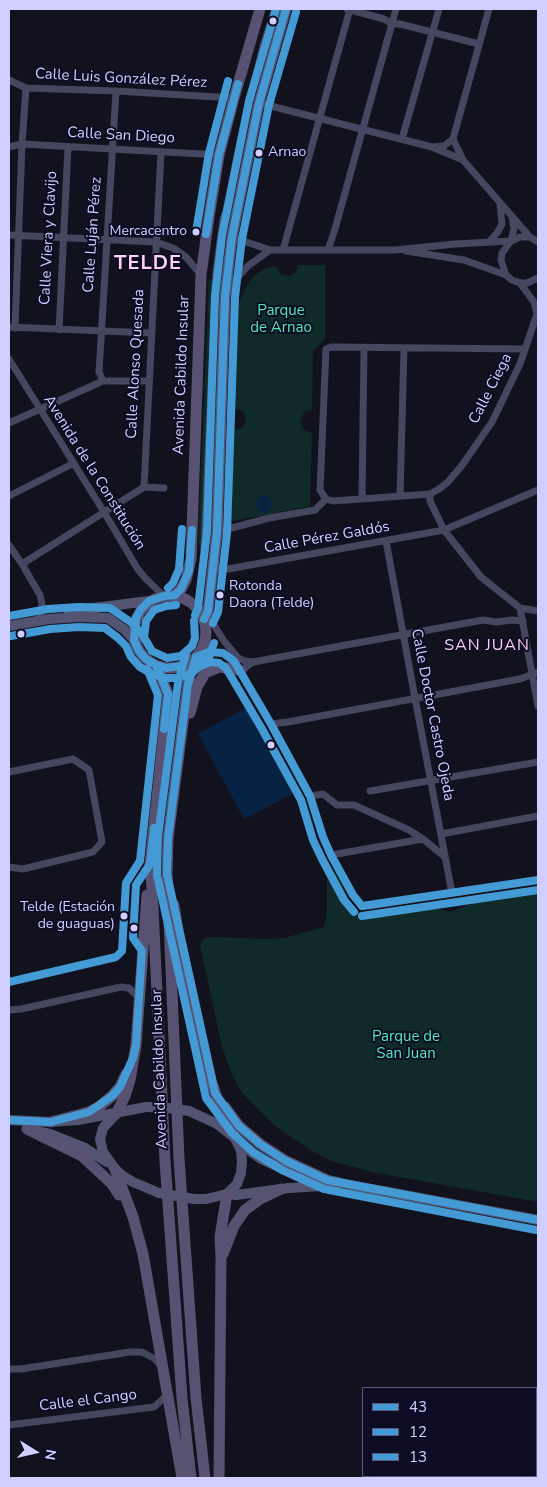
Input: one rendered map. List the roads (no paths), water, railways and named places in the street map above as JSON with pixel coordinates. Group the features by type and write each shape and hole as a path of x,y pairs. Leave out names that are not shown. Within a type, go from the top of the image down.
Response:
{"main road":[{"name":"Avenida Cabildo Insular","path":"169,595 181,589 186,580 191,559 201,275 219,154 260,9"},
{"path":"204,620 208,611 217,532 226,296 232,237 259,103 286,9"},
{"path":"9,626 79,617 108,618 126,630 146,659 156,666 166,668 186,665 195,658 205,640 206,630 204,620 193,603 184,598 169,595 149,601 78,610 44,620"},
{"path":"134,640 136,618 149,601"},
{"name":"Avenida Cabildo Insular","path":"195,658 188,684 168,838 167,874 179,1159 196,1398 205,1478"},
{"name":"Avenida Cabildo Insular","path":"156,666 168,694 150,864 165,1160 182,1398 191,1478"},
{"path":"181,740 193,706 197,687 205,673 220,667 241,672"},
{"path":"150,864 138,997 136,1045 130,1080 116,1114 103,1128 100,1139 103,1152 113,1167 133,1217 143,1254 166,1396 182,1478"},
{"path":"167,874 215,1093 221,1111 240,1150 241,1173 237,1184 228,1194 223,1212 220,1237 219,1478"},
{"path":"51,1122 89,1112 99,1107 120,1087 133,1058"},
{"path":"215,1093 238,1126 260,1144 286,1161 327,1180"},
{"path":"9,1120 51,1122 78,1120 146,1107 188,1111 217,1124 261,1159 283,1169 350,1185 538,1220"},
{"path":"9,1124 50,1134 86,1148 133,1182 159,1193 194,1199 206,1199 228,1194 250,1194 281,1189 350,1185"},
{"path":"27,1129 82,1156 112,1184 133,1217"},
{"path":"221,1258 234,1226 246,1210 260,1199 281,1189"}],"street":[{"path":"204,549 216,272 222,219 226,211 241,137 263,46 275,9"},
{"path":"283,250 349,9 384,19 392,24 400,24 479,44"},
{"path":"328,250 396,9"},
{"path":"402,139 440,9"},
{"path":"432,147 444,146 453,139 489,9"},
{"name":"Calle Luis González Pérez","path":"9,80 26,88 234,98"},
{"path":"26,88 19,235 12,328 151,333"},
{"name":"Calle Luján Pérez","path":"103,381 99,372 116,91"},
{"path":"259,103 432,147 463,160"},
{"path":"453,139 463,160 530,238"},
{"path":"9,148 22,144"},
{"name":"Calle San Diego","path":"22,144 219,154"},
{"name":"Calle Viera y Clavijo","path":"58,330 68,147"},
{"name":"Calle Alonso Quesada","path":"144,487 161,152"},
{"path":"489,242 502,224 502,212 499,201"},
{"path":"506,275 503,268 502,253 511,241 514,229 512,217"},
{"path":"9,234 156,242 172,248 186,257 201,275"},
{"path":"232,237 270,250 395,250 511,241 520,237 538,241"},
{"path":"226,296 238,277 248,266 270,250"},
{"path":"395,250 464,260 506,275 520,283 527,283 538,278"},
{"name":"Calle Ciega","path":"430,494 448,482 463,464 492,422 520,364 538,314 534,302 520,283"},
{"path":"525,349 331,347 326,349 320,490 326,499 333,501 430,494 430,501 444,530 481,577 520,608 538,611"},
{"path":"362,499 364,348"},
{"path":"400,496 404,349"},
{"name":"Avenida de la Constitución","path":"9,359 137,568 169,595"},
{"path":"9,423 103,381 149,381"},
{"path":"9,496 74,463"},
{"path":"22,564 144,487 164,488"},
{"name":"Calle Pérez Galdós","path":"214,567 228,569 444,530 538,490"},
{"path":"217,532 269,518 315,510 326,499"},
{"name":"Calle Doctor Castro Ojeda","path":"386,541 452,893"},
{"path":"9,545 40,596 44,620"},
{"path":"520,608 535,674 538,706"},
{"path":"204,620 212,622 238,658 253,662 483,620 496,622 523,621"},
{"path":"195,658 209,652 223,653 234,661 310,796 323,837 331,855 353,895 362,906 538,880"},
{"path":"241,672 253,662"},
{"path":"271,724 520,679 535,674"},
{"path":"9,772 73,759 89,770 102,842 93,852 23,868 9,867"},
{"path":"370,791 538,762"},
{"path":"310,796 323,794 337,805 354,805 409,830 445,858"},
{"path":"441,834 538,816"},
{"path":"331,855 423,839"},
{"path":"9,1010 121,987 129,988 138,997"},
{"path":"9,1369 21,1369 130,1352 142,1352 155,1358 162,1369"},
{"name":"Calle el Cango","path":"9,1425 154,1407 166,1396"}],"water":[{"path":"261,496 267,496 272,501 270,510 261,512 256,507 256,501"},
{"path":"247,707 293,794 244,819 198,734"}],"place":[{"name":"Arnao","path":"259,153"},
{"name":"Mercacentro","path":"196,232"},
{"name":"Rotonda Daora (Telde)","path":"220,595"},
{"name":"Telde (Estación de guaguas)","path":"124,916"}],"district":[{"name":"TELDE","path":"148,264"},
{"name":"SAN JUAN","path":"487,646"}],"park label":[{"name":"Parque de Arnao","path":"281,320"},
{"name":"Parque de San Juan","path":"406,1046"}]}
